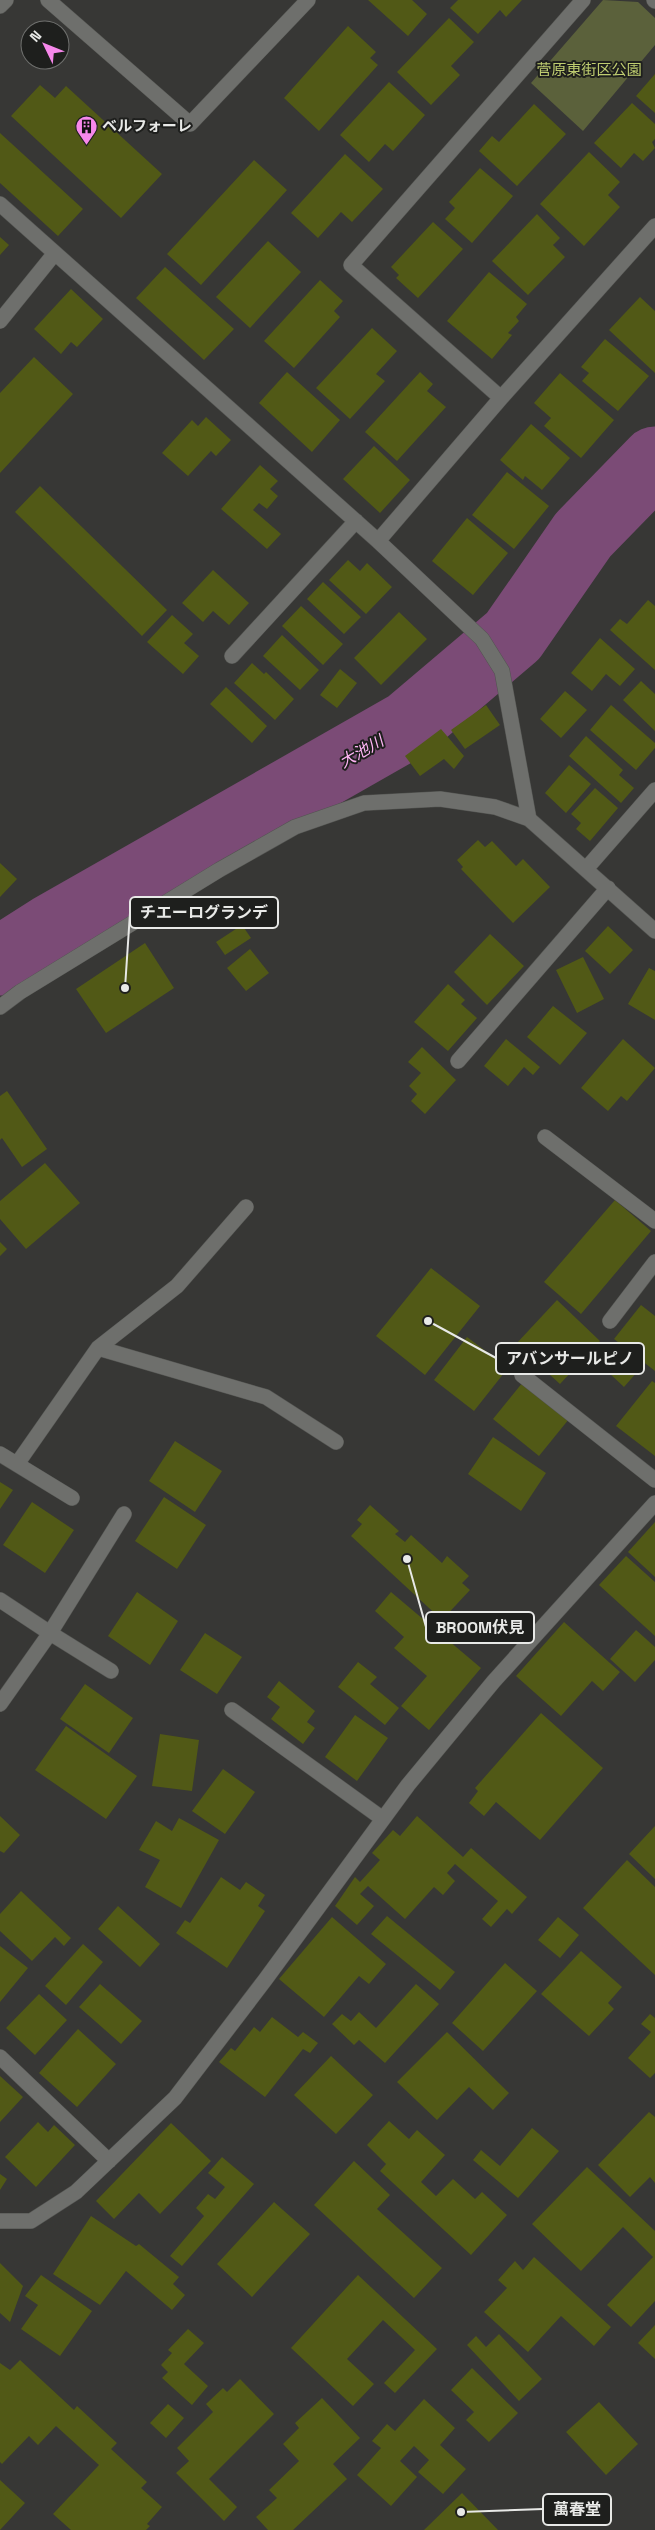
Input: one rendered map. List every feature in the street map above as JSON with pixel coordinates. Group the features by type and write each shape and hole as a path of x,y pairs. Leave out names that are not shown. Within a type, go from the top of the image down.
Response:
{"street":[{"path":"0,6 6,0"},
{"path":"48,0 190,124 308,0"},
{"path":"501,398 351,265 583,0"},
{"path":"0,204 356,521 482,639 502,671 529,819"},
{"path":"378,541 501,398 655,226"},
{"path":"0,321 55,253"},
{"path":"232,656 356,521"},
{"path":"586,869 655,790"},
{"path":"0,1007 20,992 211,875 294,827 364,803 440,799 495,807 529,819 655,931"},
{"path":"458,1061 608,888"},
{"path":"545,1137 655,1221"},
{"path":"16,1464 98,1348 177,1286 246,1207"},
{"path":"610,1321 655,1262"},
{"path":"98,1348 266,1396 336,1442"},
{"path":"522,1375 655,1480"},
{"path":"0,1454 72,1498"},
{"path":"0,2221 31,2221 76,2192 175,2098 408,1785 494,1681 655,1502"},
{"path":"0,1704 50,1633 124,1514"},
{"path":"0,1600 111,1671"},
{"path":"232,1710 383,1819"},
{"path":"0,2057 109,2161"}],"green space":[{"name":"菅原東街区公園","path":"603,0 638,2 655,18 655,45 583,131 531,83"}],"building":[{"path":"368,0 412,0 427,14 408,36"},
{"path":"458,0 522,0 506,17 500,10 478,34 450,8"},
{"path":"449,18 474,42 451,66 460,75 431,105 397,72"},
{"path":"348,26 376,52 370,58 378,65 319,131 284,98"},
{"path":"655,74 655,113 636,96"},
{"path":"389,82 425,115 393,151 385,144 369,162 340,135"},
{"name":"ベルフォーレ","path":"40,85 55,98 66,86 162,174 121,218 11,116"},
{"path":"632,103 655,124 655,139 652,142 655,148 643,161 634,153 621,168 594,143"},
{"path":"534,104 566,134 517,186 479,151 492,136 499,142"},
{"path":"0,133 83,209 58,236 0,183"},
{"path":"589,152 620,182 608,195 620,207 584,246 540,204"},
{"path":"345,154 383,189 352,222 341,212 318,238 291,213"},
{"path":"254,160 287,190 201,285 167,254"},
{"path":"480,168 513,196 472,243 445,219 455,208 449,202"},
{"path":"537,214 560,238 553,245 565,257 528,295 492,261"},
{"path":"433,222 463,249 418,298 396,278 399,275 391,267"},
{"path":"0,237 9,245 0,255"},
{"path":"268,241 301,272 250,328 216,297"},
{"path":"165,267 234,329 204,360 136,298"},
{"path":"489,272 527,304 516,317 519,321 508,333 512,335 492,359 447,321"},
{"path":"320,280 343,301 334,311 340,317 294,368 264,341"},
{"path":"71,289 103,319 77,347 71,342 61,354 34,329"},
{"path":"640,297 655,311 655,373 609,330"},
{"path":"372,328 397,351 376,374 385,381 350,419 316,388"},
{"path":"605,339 649,376 618,411 582,381 589,373 581,367"},
{"path":"34,357 73,394 0,473 0,393"},
{"path":"287,372 340,420 312,452 259,403"},
{"path":"420,372 433,384 427,391 446,407 397,461 365,432"},
{"path":"560,373 614,420 581,458 544,426 551,418 534,403"},
{"path":"206,417 231,440 216,456 211,451 188,476 162,453 192,420 198,426"},
{"path":"531,424 570,458 542,490 525,476 523,480 500,460"},
{"path":"374,446 410,480 380,513 343,479"},
{"path":"260,465 278,481 270,489 278,496 267,509 259,503 253,510 281,534 267,549 221,509"},
{"path":"507,472 549,506 514,549 472,515"},
{"path":"40,486 167,610 142,636 15,512"},
{"path":"467,518 508,553 473,595 432,561"},
{"path":"348,560 360,571 367,563 392,587 366,614 329,580"},
{"path":"213,570 249,603 229,625 213,611 203,622 182,603"},
{"path":"323,582 361,617 344,634 307,599"},
{"path":"648,600 655,606 655,670 610,630 620,619 627,624"},
{"path":"301,606 343,644 323,665 282,626"},
{"path":"399,612 427,639 381,685 354,658"},
{"path":"172,615 193,634 184,643 199,656 183,674 147,642"},
{"path":"282,635 319,670 300,690 263,656"},
{"path":"600,638 635,669 620,686 606,674 592,691 571,673"},
{"path":"252,663 264,674 266,672 294,699 275,720 234,683"},
{"path":"340,669 357,683 337,708 320,695"},
{"path":"641,681 655,694 655,731 623,700"},
{"path":"226,687 267,726 252,743 210,704"},
{"path":"565,691 587,710 561,738 540,719"},
{"path":"486,705 500,725 465,749 451,730"},
{"path":"611,705 655,743 655,748 636,770 590,730"},
{"path":"441,729 464,756 454,769 444,759 420,776 405,756"},
{"path":"586,736 623,770 619,775 634,788 621,803 569,756"},
{"path":"569,765 591,784 566,813 545,793"},
{"path":"595,788 618,808 590,841 576,829 581,823 571,814"},
{"path":"478,840 485,847 492,841 516,866 523,859 550,887 513,923 461,869 463,867 457,860"},
{"path":"0,863 17,879 0,897"},
{"path":"242,925 251,938 225,955 216,942"},
{"path":"608,926 633,950 610,974 585,951"},
{"path":"490,934 524,966 487,1005 454,972"},
{"path":"145,943 174,988 106,1033 76,989"},
{"path":"250,949 269,973 246,991 227,968"},
{"path":"583,957 604,999 577,1013 556,970"},
{"path":"649,968 655,971 655,1020 628,1004"},
{"path":"448,984 465,1000 461,1004 477,1018 448,1051 414,1022"},
{"path":"553,1006 587,1033 560,1065 527,1037"},
{"path":"506,1039 540,1067 533,1075 524,1067 508,1086 484,1066"},
{"path":"623,1039 655,1068 627,1101 621,1096 608,1111 581,1088"},
{"path":"422,1047 456,1080 425,1114 411,1101 417,1094 409,1086 421,1073 408,1062"},
{"path":"7,1091 47,1149 22,1167 2,1138 0,1140 0,1096"},
{"path":"45,1163 80,1203 26,1249 0,1219 0,1201"},
{"path":"615,1200 651,1231 581,1314 544,1282"},
{"path":"0,1242 7,1249 0,1256"},
{"path":"431,1268 480,1306 425,1375 376,1336"},
{"path":"557,1300 600,1341 560,1384 516,1344"},
{"path":"641,1305 655,1316 655,1371 614,1339"},
{"path":"467,1337 508,1368 474,1411 434,1380"},
{"path":"606,1342 638,1371 624,1387 592,1357"},
{"path":"652,1381 655,1383 655,1456 616,1426"},
{"path":"523,1382 569,1419 539,1456 493,1419"},
{"path":"493,1437 546,1473 521,1511 468,1474"},
{"path":"175,1441 222,1471 195,1512 149,1481"},
{"path":"0,1482 13,1490 0,1509"},
{"path":"164,1497 206,1525 177,1569 135,1541"},
{"path":"32,1502 74,1530 45,1573 3,1545"},
{"path":"370,1505 399,1531 395,1534 405,1542 411,1535 442,1563 447,1556 469,1576 462,1583 470,1590 442,1620 351,1536 362,1524 357,1520"},
{"path":"655,1522 655,1577 628,1552"},
{"path":"626,1556 655,1582 655,1636 599,1585"},
{"path":"137,1592 178,1621 150,1665 108,1636"},
{"path":"391,1592 481,1668 429,1730 401,1706 427,1676 394,1648 404,1637 375,1611"},
{"path":"564,1622 620,1672 603,1691 592,1681 561,1716 516,1676"},
{"path":"636,1630 655,1647 655,1660 635,1682 610,1659"},
{"path":"205,1633 242,1657 217,1694 180,1670"},
{"path":"358,1662 377,1677 370,1684 399,1708 385,1725 338,1687"},
{"path":"279,1681 315,1711 307,1722 315,1728 303,1744 271,1719 280,1707 267,1697"},
{"path":"85,1684 133,1718 109,1753 60,1719"},
{"path":"541,1713 603,1768 540,1840 496,1802 484,1816 469,1803 478,1791 475,1788"},
{"path":"355,1715 388,1738 357,1781 325,1757"},
{"path":"66,1726 137,1776 106,1819 35,1770"},
{"path":"160,1734 199,1740 192,1791 152,1786"},
{"path":"223,1769 255,1792 225,1834 192,1811"},
{"path":"0,1816 20,1835 4,1853 0,1851"},
{"path":"417,1816 463,1857 471,1848 527,1897 512,1914 507,1909 491,1927 482,1919 498,1901 455,1864 447,1873 455,1881 443,1895 434,1887 405,1919 368,1886 360,1894 374,1906 357,1925 335,1906 355,1877 360,1882 380,1860 372,1853 393,1830 400,1836"},
{"path":"179,1818 219,1840 181,1908 145,1887 160,1860 139,1850 156,1821 172,1831"},
{"path":"655,1826 655,1879 629,1854"},
{"path":"627,1860 655,1887 655,1975 583,1908"},
{"path":"221,1877 240,1890 246,1882 265,1895 258,1906 265,1911 227,1968 176,1933 185,1920 190,1923"},
{"path":"21,1891 71,1938 64,1946 55,1937 32,1961 0,1931 0,1914"},
{"path":"118,1906 160,1944 140,1967 98,1929"},
{"path":"387,1916 455,1972 440,1990 371,1934"},
{"path":"332,1917 386,1964 369,1984 359,1976 324,2017 279,1979"},
{"path":"558,1917 579,1935 560,1958 538,1940"},
{"path":"83,1944 103,1962 66,2005 45,1986"},
{"path":"0,1946 28,1968 0,2002"},
{"path":"581,1951 622,1987 608,2003 614,2009 589,2036 541,1994"},
{"path":"505,1963 537,1991 483,2051 452,2023"},
{"path":"100,1984 142,2021 121,2044 79,2007"},
{"path":"416,1984 439,2004 385,2063 359,2040 354,2045 332,2024 342,2014 351,2021 359,2012 376,2028"},
{"path":"39,1994 67,2020 35,2055 6,2028"},
{"path":"650,2014 655,2018 655,2073 650,2078 628,2058 651,2032 641,2024"},
{"path":"272,2017 298,2037 303,2032 318,2043 310,2053 303,2049 265,2097 219,2062 231,2048 235,2051 254,2027 260,2032"},
{"path":"78,2029 116,2064 77,2107 39,2073"},
{"path":"447,2032 509,2093 493,2110 469,2087 437,2120 397,2082"},
{"path":"331,2056 373,2095 336,2134 294,2095"},
{"path":"0,2076 23,2097 0,2122"},
{"path":"649,2112 655,2117 655,2183 650,2177 630,2197 598,2165"},
{"path":"389,2121 409,2139 417,2130 445,2155 421,2182 436,2196 453,2179 475,2199 482,2192 507,2215 471,2255 380,2171 386,2164 367,2145"},
{"path":"38,2122 48,2132 54,2125 75,2145 36,2187 5,2157"},
{"path":"171,2123 211,2161 160,2214 139,2193 114,2219 96,2201"},
{"path":"532,2128 559,2151 518,2198 473,2160 481,2150 500,2166"},
{"path":"222,2157 254,2184 182,2266 170,2256 204,2216 196,2208 208,2194 215,2199 225,2187 208,2173"},
{"path":"354,2161 390,2195 377,2209 442,2268 414,2298 314,2205"},
{"path":"587,2167 655,2231 655,2301 631,2327 607,2305 653,2257 623,2227 581,2271 532,2224"},
{"path":"0,2174 7,2179 0,2190"},
{"path":"274,2202 310,2234 252,2297 217,2264"},
{"path":"91,2216 136,2246 139,2244 179,2277 173,2284 185,2295 172,2310 126,2271 100,2305 53,2274"},
{"path":"534,2257 611,2327 594,2346 561,2316 528,2352 484,2312 507,2288 498,2280 515,2261 523,2270"},
{"path":"0,2263 23,2286 10,2322 0,2313"},
{"path":"41,2275 92,2311 60,2356 21,2329 38,2305 25,2296"},
{"path":"358,2275 437,2349 395,2393 384,2383 415,2350 383,2320 347,2359 374,2384 353,2406 291,2348"},
{"path":"655,2325 655,2359 638,2343"},
{"path":"188,2329 204,2343 184,2364 208,2386 192,2405 162,2378 168,2372 161,2365 172,2353 168,2350"},
{"path":"499,2334 542,2379 519,2401 467,2345 476,2336 486,2347"},
{"path":"20,2360 74,2410 77,2406 117,2443 111,2449 147,2482 141,2488 162,2507 147,2524 150,2526 146,2530 71,2530 53,2514 99,2465 56,2426 38,2445 29,2436 2,2464 0,2462 0,2363 10,2370"},
{"path":"472,2368 518,2413 489,2442 466,2420 474,2412 451,2390"},
{"path":"240,2379 274,2414 209,2479 237,2507 224,2521 176,2473 189,2461 177,2448 213,2412 206,2404 223,2388 227,2392"},
{"path":"322,2398 360,2438 333,2464 347,2479 293,2530 268,2530 256,2517 277,2498 269,2490 299,2461 283,2444 299,2428 295,2423"},
{"path":"424,2399 455,2428 440,2445 466,2469 443,2494 418,2472 429,2460 414,2446 400,2461 417,2477 391,2506 357,2475 381,2448 372,2441 387,2424 395,2431"},
{"path":"599,2402 638,2444 606,2475 566,2432"},
{"path":"168,2404 184,2418 166,2438 150,2423"},
{"path":"0,2480 25,2503 0,2530"},
{"path":"462,2493 498,2530 424,2530"}],"waterway":[{"name":"大池川","path":"0,961 50,929 408,725 513,636 583,535 655,461"}],"place":[{"name":"ベルフォーレ","path":"86,145"},
{"name":"チエーログランデ","path":"125,988"},
{"name":"アバンサールピノ","path":"428,1321"},
{"name":"BROOM伏見","path":"407,1559"},
{"name":"萬春堂","path":"461,2512"}]}
